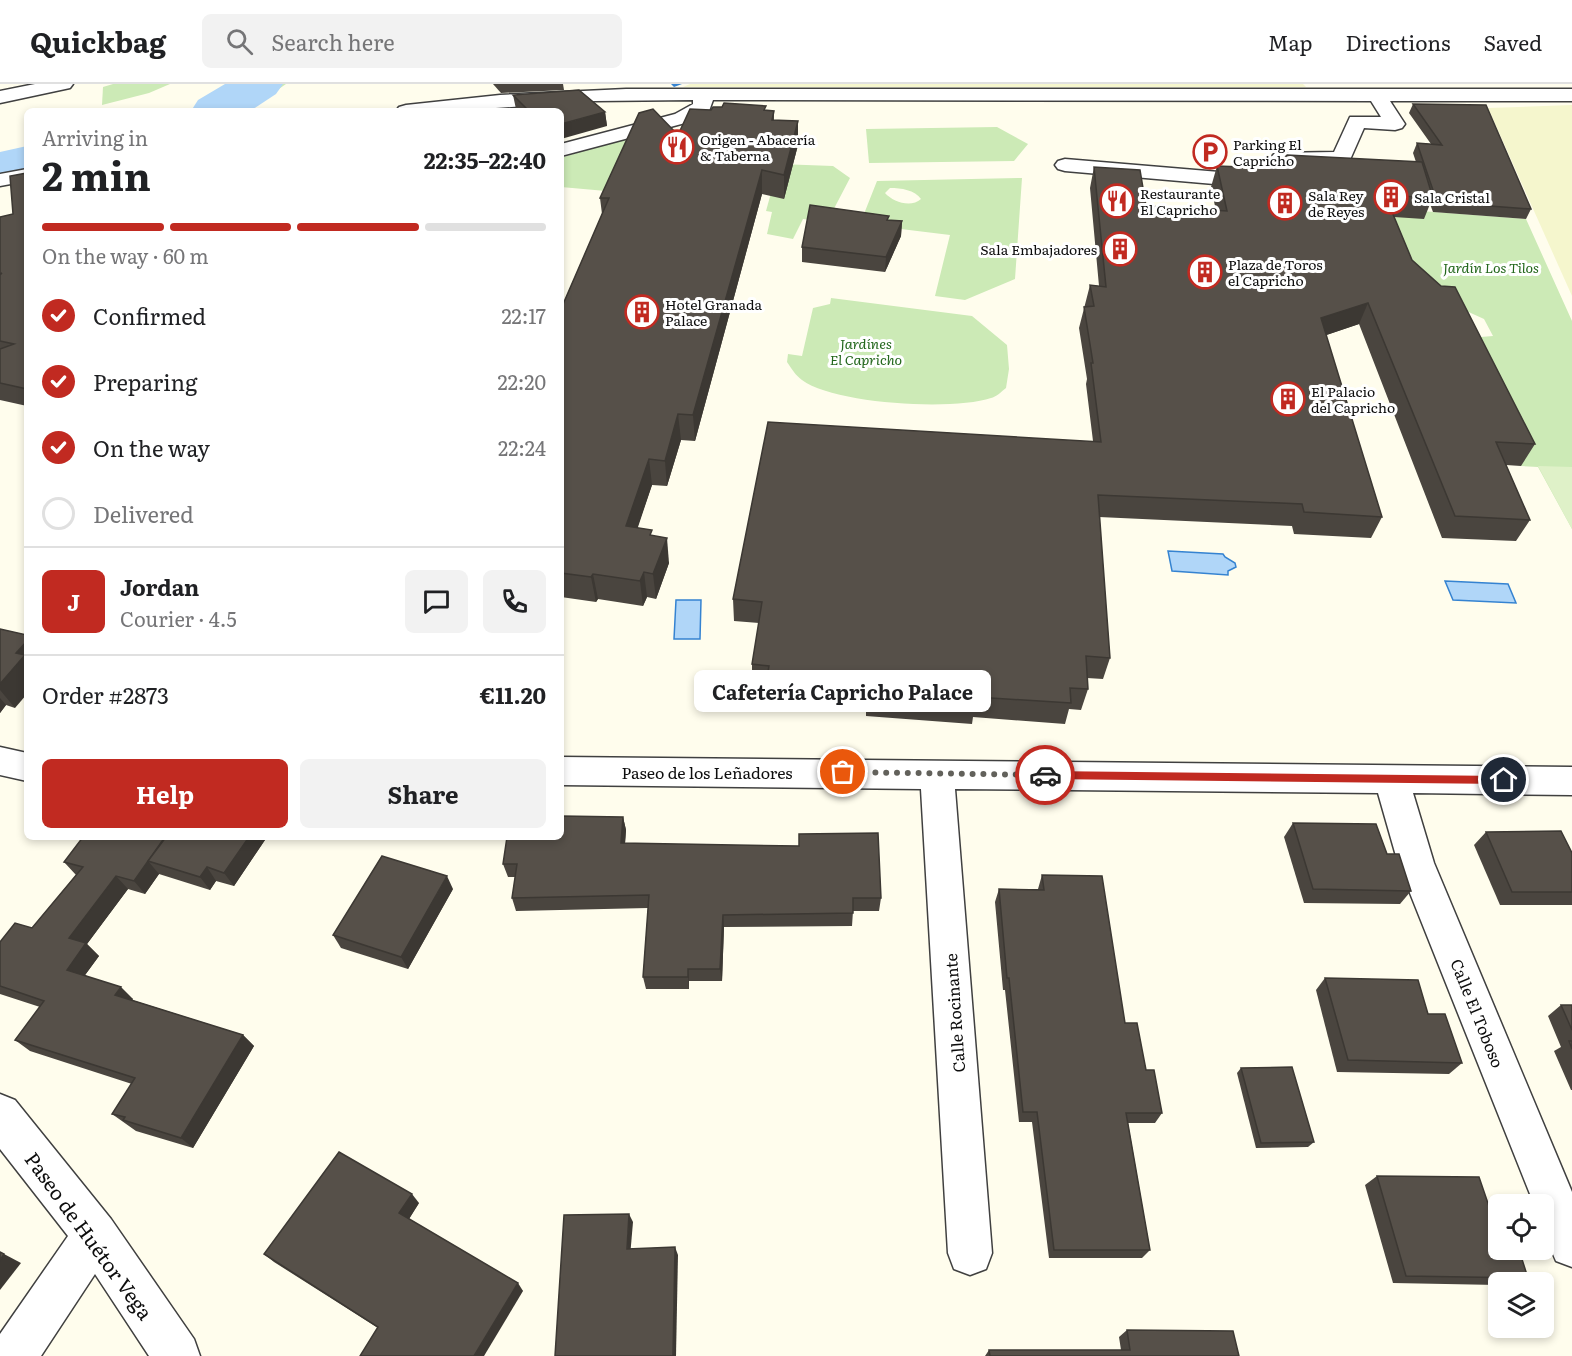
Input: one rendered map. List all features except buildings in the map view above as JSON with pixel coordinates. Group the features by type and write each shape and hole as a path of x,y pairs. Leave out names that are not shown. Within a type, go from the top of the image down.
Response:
{"street":[{"path":"0,85 6,84"},
{"path":"0,98 61,84"},
{"path":"425,108 451,104 656,89 704,94 1327,90 1377,95 1572,95"},
{"path":"564,149 682,118 702,107 704,94"},
{"path":"1065,165 1260,182 1282,157 1342,158 1357,121 1395,124 1377,95"},
{"path":"0,180 24,176"},
{"name":"Paseo de los Leñadores","path":"564,771 1572,781"},
{"name":"Calle Rocinante","path":"937,773 970,1252"},
{"name":"Calle El Toboso","path":"1391,779 1416,863 1572,1245"},
{"name":"Paseo de Huétor Vega","path":"0,1115 95,1235 177,1356"},
{"path":"14,1356 95,1235"}],"green space":[{"path":"113,84 170,84 149,93 102,105 103,87"},
{"path":"240,84 286,84 251,108 197,108"},
{"path":"690,84 1303,84 1306,87 683,87"},
{"path":"1572,105 1572,296 1488,108"},
{"path":"997,127 1028,144 1014,161 869,163 866,129"},
{"path":"644,131 617,192 564,187 564,157"},
{"path":"24,150 24,166 0,170 0,153"},
{"path":"779,164 833,166 850,178 827,222 803,219 793,239 767,234 772,212 766,211"},
{"path":"1022,178 1015,279 965,300 935,296 950,235 860,224 877,181","holes":["890,188 903,189 921,199 912,203 897,201 885,193"]},
{"name":"Jardín Los Tilos","path":"1421,211 1526,219 1572,321 1572,529 1538,467 1521,466 1468,338 1493,336 1484,319 1462,309 1359,215"},
{"name":"Jardínes El Capricho","path":"831,298 972,316 1007,345 1009,369 1006,388 993,397 973,402 894,403 840,395 802,380 787,362 788,354 802,356 813,308 830,304"},
{"path":"1538,466 1572,467 1572,529"}],"water":[{"path":"1168,551 1223,554 1235,563 1236,567 1228,571 1228,575 1172,571"},
{"path":"1445,581 1508,584 1516,603 1453,600"},
{"path":"676,600 701,600 700,639 674,639"}],"waterway":[{"path":"221,108 259,84"},
{"path":"674,85 678,84"},
{"path":"0,168 24,163"}],"way so far":[{"path":"843,772 1045,775"}],"place":[{"name":"Origen - Abacería & Taberna","path":"677,147"},
{"name":"Parking El Capricho","path":"1210,152"},
{"name":"Sala Cristal","path":"1391,197"},
{"name":"Restaurante El Capricho","path":"1117,201"},
{"name":"Sala Rey de Reyes","path":"1285,203"},
{"name":"Sala Embajadores","path":"1120,249"},
{"name":"Plaza de Toros el Capricho","path":"1205,272"},
{"name":"Hotel Granada Palace","path":"642,312"},
{"name":"El Palacio del Capricho","path":"1288,399"},
{"name":"Cafetería Capricho Palace","path":"843,772"}],"route":[{"path":"1045,775 1504,780"}]}
